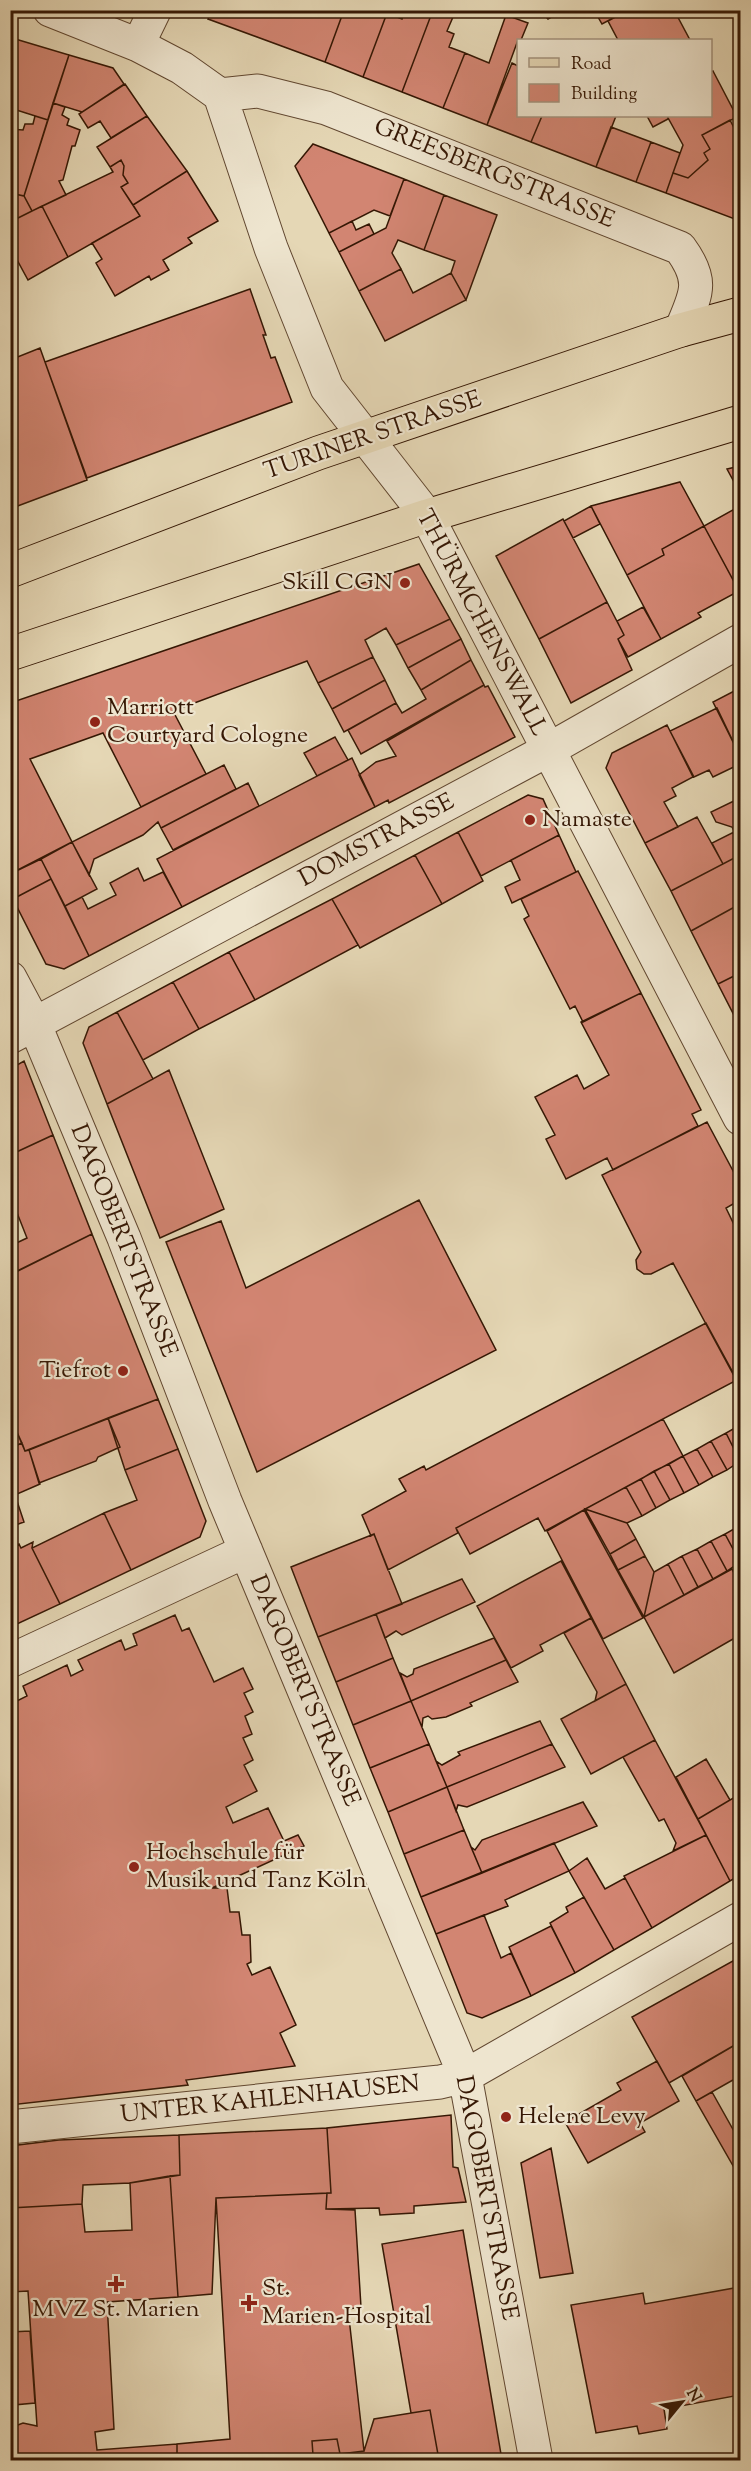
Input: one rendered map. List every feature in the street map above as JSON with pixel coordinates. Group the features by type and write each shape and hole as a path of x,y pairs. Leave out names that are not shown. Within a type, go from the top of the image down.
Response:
{"main road":[{"name":"TURINER STRASSE","path":"10,571 318,453 681,330 741,314"},
{"path":"10,654 427,516 741,422"}],"street":[{"path":"50,10 138,45 182,68 220,95"},
{"path":"138,45 155,10"},
{"name":"GREESBERGSTRASSE","path":"220,95 258,92 326,108 680,248 694,267 696,294 681,330"},
{"name":"THÜRMCHENSWALL","path":"220,95 271,248 327,388 427,516 741,1118"},
{"name":"DOMSTRASSE","path":"22,1030 548,750 741,641"},
{"name":"DAGOBERTSTRASSE","path":"10,978 22,1030 124,1238 246,1551 465,2076 536,2460"},
{"path":"10,1660 246,1551"},
{"name":"UNTER KAHLENHAUSEN","path":"10,2127 440,2082 465,2076 741,1919"}],"building":[{"path":"213,10 336,10 343,13 325,62 208,19"},
{"path":"344,10 381,10 387,13 363,77 325,62"},
{"path":"405,10 433,10 402,92 363,77 387,13 402,19"},
{"path":"433,10 456,10 447,31 454,34 449,47 465,53 443,108 402,92"},
{"path":"540,10 564,10 548,19"},
{"path":"594,10 628,10 602,24"},
{"path":"628,10 674,10 689,39 617,39 608,21"},
{"path":"506,15 528,23 521,39 517,39 487,125 443,108 465,53 489,63"},
{"path":"12,38 69,55 48,120 10,108"},
{"path":"69,55 113,68 124,84 82,112 53,103"},
{"path":"512,63 517,66 517,117 542,117 531,142 487,125"},
{"path":"712,71 737,117 702,135 710,149 704,153 708,160 688,178 673,173 683,145 668,117 712,117"},
{"path":"125,84 147,116 111,138 100,121 88,128 79,114"},
{"path":"53,103 65,107 62,115 69,119 67,125 80,130 75,146 72,146 63,180 59,181 66,195 32,211 24,196"},
{"path":"35,116 48,120 24,196 10,193 10,129 23,130 25,124 33,124"},
{"path":"147,116 187,171 133,205 121,187 128,183 123,175 124,166 121,160 110,167 97,147"},
{"path":"542,117 616,117 596,167 531,142"},
{"path":"648,117 668,117 668,119 653,127"},
{"path":"730,120 740,140 740,221 666,193 673,173 688,178 708,160 704,153 710,149 702,135"},
{"path":"611,127 651,142 636,182 596,167"},
{"path":"651,142 680,153 666,193 636,182"},
{"path":"313,144 404,179 390,216 374,210 329,233 295,166"},
{"path":"121,160 124,166 123,175 128,183 121,187 140,216 68,257 42,206 113,172 110,167"},
{"path":"187,171 218,221 188,238 192,243 163,260 169,270 151,280 149,276 115,296 96,263 102,259 92,243 140,216 133,205"},
{"path":"404,179 444,195 424,250 398,240 392,253 401,269 359,291 339,252 386,228"},
{"path":"10,193 24,196 32,211 10,222"},
{"path":"444,195 497,215 466,300 451,273 455,261 424,250"},
{"path":"42,206 68,257 28,280 10,247 10,222"},
{"path":"352,221 356,230 369,224 374,234 339,252 329,233"},
{"path":"401,269 413,293 451,273 466,300 385,341 359,291"},
{"path":"250,289 266,335 263,335 271,358 275,357 292,402 87,478 45,362"},
{"path":"40,348 87,480 15,507 10,493 10,360"},
{"path":"740,466 740,493 727,469"},
{"path":"680,482 704,526 662,549 664,555 627,575 591,506"},
{"path":"591,506 600,524 573,538 564,521"},
{"path":"740,506 740,590 739,591 704,526"},
{"path":"563,519 607,602 539,639 496,556"},
{"path":"704,526 739,591 698,613 701,617 661,639 627,575 664,555 662,549"},
{"name":"Marriott Courtyard Cologne","path":"419,564 450,619 396,645 386,628 365,640 373,657 318,683 307,661 173,711 206,774 141,807 103,733 30,759 72,842 10,874 10,703"},
{"path":"607,602 624,635 618,639 632,670 571,703 539,639"},
{"path":"643,607 661,639 628,657 618,639 624,635 617,621"},
{"path":"450,619 461,639 408,668 396,645"},
{"path":"461,639 471,660 421,690 408,668"},
{"path":"373,657 385,680 332,709 318,683"},
{"path":"471,660 484,685 361,754 348,730 396,703 402,713 426,699 421,690"},
{"path":"385,680 396,703 344,732 332,709"},
{"path":"484,685 488,686 515,737 389,803 388,800 375,807 359,775 376,762 396,756 387,741"},
{"path":"740,688 740,756 713,702"},
{"path":"717,708 740,756 740,764 713,777 709,770 694,777 670,731"},
{"path":"667,725 693,777 672,788 676,796 664,802 678,827 645,843 606,768 612,753"},
{"path":"335,737 348,760 317,776 304,753"},
{"path":"352,758 375,807 182,907 157,859"},
{"path":"224,765 236,789 161,828 158,822 143,835 94,859 89,875 72,842"},
{"path":"248,783 259,806 173,850 161,828"},
{"path":"528,795 543,799 559,835 481,876 458,832"},
{"path":"740,798 740,843 732,827 716,822 711,812"},
{"path":"697,817 723,864 671,891 645,843"},
{"path":"458,832 483,881 442,904 415,855"},
{"path":"734,832 740,843 740,855 723,864 712,843"},
{"path":"559,835 576,872 512,903 505,887 520,880 511,860"},
{"path":"72,842 97,889 65,906 41,859"},
{"path":"415,855 442,904 360,948 332,899"},
{"path":"740,855 740,904 691,931 671,891"},
{"path":"41,859 51,879 13,899 10,893 10,874"},
{"path":"138,868 144,881 163,872 182,907 89,956 65,906 82,897 88,909 116,895 110,883"},
{"path":"578,871 641,993 583,1022 575,1006 570,1009 524,919 529,916 521,899"},
{"path":"51,879 89,956 64,969 46,964 13,899"},
{"path":"332,899 358,945 255,1000 229,952"},
{"path":"740,904 740,973 718,984 691,931"},
{"path":"229,952 255,1000 199,1029 173,982"},
{"path":"740,973 740,1027 718,984"},
{"path":"173,982 199,1029 143,1060 117,1012"},
{"path":"641,993 701,1110 692,1114 698,1126 613,1170 607,1158 566,1179 546,1139 555,1135 535,1097 577,1075 584,1089 609,1075 581,1022"},
{"path":"117,1012 153,1079 107,1104 83,1043 89,1027"},
{"path":"24,1061 53,1135 10,1155 10,1069"},
{"path":"169,1070 224,1209 160,1238 107,1104"},
{"path":"707,1122 740,1184 740,1200 726,1208 740,1237 740,1387 673,1263 651,1274 644,1274 637,1269 636,1260 641,1252 602,1175"},
{"path":"53,1135 92,1234 11,1274 10,1246 27,1238 10,1195 10,1155"},
{"path":"419,1200 496,1350 257,1472 166,1242 221,1221 246,1288"},
{"path":"92,1234 158,1399 25,1451 10,1416 10,1275"},
{"path":"706,1323 737,1380 456,1528 458,1533 388,1570 374,1534 371,1536 362,1515 406,1491 399,1479 424,1466 426,1470"},
{"path":"158,1399 178,1449 125,1470 108,1418"},
{"path":"10,1417 22,1443 10,1448"},
{"path":"108,1418 120,1447 98,1457 96,1461 39,1483 29,1450"},
{"path":"663,1419 683,1456 545,1531 538,1518 470,1554 456,1528"},
{"path":"740,1425 740,1461 726,1433"},
{"path":"726,1433 740,1461 727,1470 711,1441"},
{"path":"711,1441 727,1470 713,1477 697,1449"},
{"path":"22,1443 25,1451 29,1450 40,1484 15,1495 10,1492 10,1448"},
{"path":"178,1449 206,1521 200,1537 131,1570 104,1513 137,1500 125,1470"},
{"path":"697,1449 713,1477 699,1485 683,1456"},
{"path":"683,1456 699,1485 684,1493 669,1464"},
{"path":"669,1464 684,1493 670,1500 654,1471"},
{"path":"654,1471 670,1500 656,1508 641,1479"},
{"path":"641,1479 656,1508 642,1516 626,1487"},
{"path":"626,1487 642,1516 627,1523 585,1509"},
{"path":"10,1492 15,1495 24,1522 10,1527"},
{"path":"585,1509 627,1523 636,1539 610,1554"},
{"path":"584,1510 643,1618 603,1639 547,1531"},
{"path":"104,1513 131,1570 60,1604 32,1548"},
{"path":"739,1526 740,1529 740,1562 725,1534"},
{"path":"374,1534 402,1604 318,1637 291,1567"},
{"path":"725,1534 740,1562 727,1571 711,1541"},
{"path":"636,1539 645,1556 618,1570 610,1554"},
{"path":"711,1541 727,1571 713,1579 697,1549"},
{"path":"33,1542 32,1548 60,1604 17,1624 10,1602 10,1548 19,1544 21,1548"},
{"path":"697,1549 713,1579 698,1587 682,1556"},
{"path":"645,1556 654,1572 644,1617 618,1570"},
{"path":"682,1556 698,1587 684,1595 668,1564"},
{"path":"561,1561 591,1618 540,1645 543,1651 511,1668 477,1606"},
{"path":"668,1564 684,1595 644,1617 654,1572"},
{"path":"732,1569 740,1586 740,1635 674,1673 644,1617"},
{"path":"462,1579 475,1602 402,1635 396,1631 385,1638 376,1614"},
{"path":"376,1614 393,1658 336,1682 318,1637"},
{"name":"Hochschule für Musik und Tanz Köln","path":"175,1615 182,1631 189,1628 214,1682 243,1668 253,1689 244,1693 253,1712 245,1716 252,1734 243,1738 253,1760 244,1765 257,1791 226,1807 233,1823 268,1808 284,1841 298,1835 304,1846 212,1888 227,1888 230,1912 239,1912 242,1935 250,1935 251,1962 247,1964 252,1975 270,1967 296,2025 280,2033 295,2066 186,2080 188,2085 10,2105 10,1692 15,1702 27,1696 23,1686 67,1665 71,1676 83,1670 78,1660 121,1640 125,1650 137,1645 133,1634"},
{"path":"591,1618 626,1684 595,1701 597,1692 564,1633"},
{"path":"494,1638 506,1660 411,1701 400,1673 407,1677 413,1674 414,1669"},
{"path":"393,1658 411,1701 353,1725 336,1682"},
{"path":"506,1660 518,1682 470,1703 472,1706 446,1717 423,1718 422,1727 411,1701"},
{"path":"626,1684 655,1740 591,1774 561,1719"},
{"path":"411,1701 429,1744 370,1768 353,1725"},
{"path":"540,1721 552,1744 447,1787 436,1761 442,1765 460,1755 458,1752"},
{"path":"655,1740 706,1835 673,1851 676,1843 664,1819 659,1821 623,1757"},
{"path":"429,1744 447,1787 388,1812 370,1768"},
{"path":"552,1744 565,1767 467,1807 458,1805 456,1811 447,1787"},
{"path":"706,1759 730,1800 698,1819 676,1777"},
{"path":"447,1787 464,1830 404,1854 388,1812"},
{"path":"740,1794 740,1875 730,1881 698,1819"},
{"path":"583,1802 597,1826 482,1873 471,1847 475,1850 482,1840"},
{"path":"464,1830 482,1873 421,1897 404,1854"},
{"path":"706,1835 730,1881 652,1928 624,1876"},
{"path":"554,1843 569,1871 505,1900 508,1906 436,1934 421,1897"},
{"path":"587,1858 605,1889 625,1878 652,1928 614,1950 569,1871"},
{"path":"584,1897 614,1950 575,1973 550,1923 568,1912 566,1907"},
{"path":"484,1915 501,1958 511,1953 531,1996 482,2018 467,2013 436,1934"},
{"path":"551,1926 575,1973 531,1996 509,1947"},
{"path":"740,1957 740,2042 669,2083 632,2017"},
{"path":"740,2042 740,2076 696,2101 682,2076"},
{"path":"657,2061 679,2101 640,2123 645,2132 588,2163 565,2122 621,2090 617,2083"},
{"path":"712,2092 740,2142 740,2178 696,2101"},
{"path":"451,2115 453,2167 458,2168 466,2202 414,2206 414,2213 380,2215 379,2208 326,2209 327,2193 331,2193 327,2128"},
{"path":"327,2128 331,2193 216,2198 212,2294 178,2297 170,2176 180,2175 179,2135"},
{"path":"179,2135 180,2175 130,2183 83,2185 82,2204 10,2208 10,2146 59,2140"},
{"path":"551,2148 573,2273 540,2278 521,2163"},
{"path":"170,2176 178,2297 107,2302 114,2429 95,2432 97,2450 177,2444 177,2460 10,2460 10,2428 23,2423 37,2426 28,2291 10,2292 10,2208 82,2204 85,2232 132,2230 130,2183"},
{"path":"327,2193 326,2209 355,2210 361,2307 348,2309 364,2451 340,2454 337,2439 312,2441 313,2455 258,2460 177,2460 177,2444 230,2439 216,2198"},
{"path":"463,2230 502,2460 439,2460 430,2410 411,2413 382,2244"},
{"path":"740,2287 740,2395 664,2409 667,2429 639,2434 637,2426 596,2433 571,2305 643,2293 645,2304"},
{"path":"30,2331 35,2403 14,2405 16,2413 10,2412 10,2332"},
{"path":"430,2410 439,2460 258,2460 313,2455 312,2441 337,2439 340,2454 364,2451 374,2419"}],"place":[{"name":"Skill CGN","path":"405,583"},
{"name":"Marriott Courtyard Cologne","path":"95,722"},
{"name":"Namaste","path":"530,820"},
{"name":"Tiefrot","path":"123,1371"},
{"name":"Hochschule für Musik und Tanz Köln","path":"134,1867"},
{"name":"Helene Levy","path":"506,2117"},
{"name":"MVZ St. Marien","path":"116,2284"},
{"name":"St. Marien-Hospital","path":"249,2303"}]}
